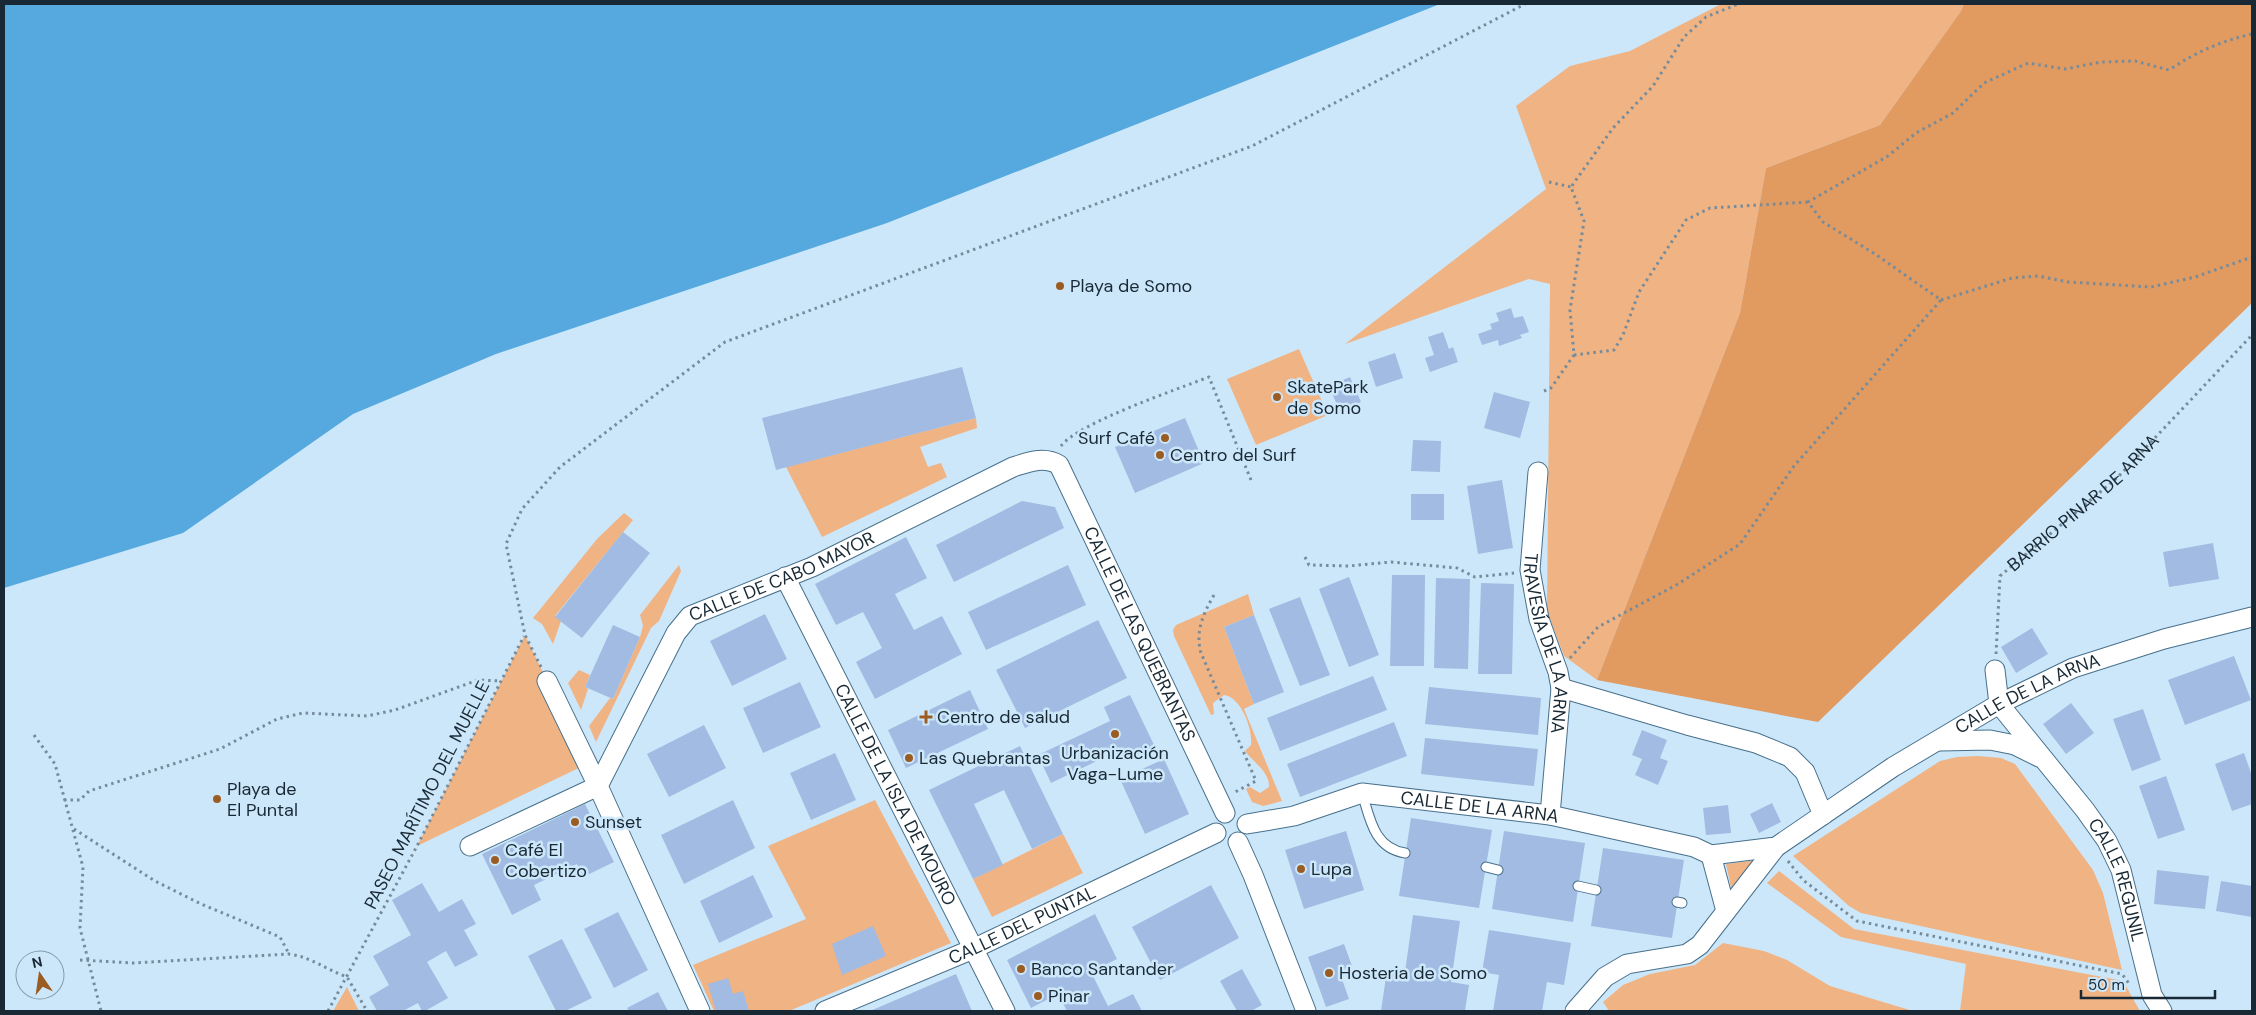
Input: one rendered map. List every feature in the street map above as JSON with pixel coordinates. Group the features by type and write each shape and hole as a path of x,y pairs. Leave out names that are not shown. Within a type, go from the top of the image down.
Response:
{"street":[{"name":"CALLE DE CABO MAYOR","path":"598,786 676,633 690,616 812,567 1013,467 1036,460 1050,460"},
{"name":"CALLE DE LAS QUEBRANTAS","path":"1050,460 1059,465 1222,807"},
{"name":"TRAVESÍA DE LA ARNA","path":"1538,472 1530,570 1539,619 1560,680 1550,815"},
{"name":"CALLE DE LA ISLA DE MOURO","path":"785,577 1005,1011"},
{"name":"CALLE DE LA ARNA","path":"1247,824 1294,816 1362,793 1394,795 1550,815 1694,847 1711,855 1776,847 1892,767 1999,704 2073,668 2164,639 2252,617"},
{"path":"1995,670 1999,704"},
{"path":"1560,680 1687,726 1756,743 1790,757 1805,772 1823,815"},
{"path":"547,681 598,786 700,1011"},
{"name":"CALLE REGUNIL","path":"1999,704 2046,760 2106,841 2121,870 2151,991 2162,1011"},
{"name":"CALLE REGUNIL","path":"1939,741 1990,740 2015,745 2046,760"},
{"path":"470,846 598,786"},
{"path":"1222,807 1241,815 1247,824 1246,832 1238,842 1223,841 1216,833 1216,824 1222,807"},
{"name":"CALLE DEL PUNTAL","path":"825,1011 973,949 1216,833"},
{"path":"1238,842 1253,875 1306,1011"},
{"path":"1575,1011 1605,978 1627,964 1687,954 1700,945 1776,847"},
{"path":"1711,855 1726,911"}],"lane":[{"path":"1362,793 1375,833 1383,843 1397,852 1405,853"},
{"path":"1486,867 1498,870"},
{"path":"1578,886 1596,890"}],"path":[{"path":"547,681 525,635 506,544 522,509 560,468 725,342 1252,146 1525,4"},
{"path":"1572,187 1613,128 1653,86 1684,37 1706,17 1738,4"},
{"path":"1574,355 1614,350 1623,335 1639,292 1686,220 1710,208 1808,202 1888,156 1916,133 1953,113 1984,84 2028,63 2065,69 2101,62 2135,61 2169,70 2197,52 2224,41 2252,34"},
{"path":"1549,182 1572,187"},
{"path":"1544,391 1551,388 1574,355 1570,310 1584,221 1572,187"},
{"path":"1808,202 1823,222 1875,254 1941,300"},
{"path":"1560,680 1598,627 1678,584 1740,544 1794,466 1941,300 2012,278 2038,276 2068,282 2152,287 2196,277 2252,257"},
{"name":"BARRIO PINAR DE ARNA","path":"1995,670 2000,576 2118,477 2252,335"},
{"path":"1050,460 1067,438 1090,425 1210,377 1251,480"},
{"path":"1305,557 1309,565 1348,566 1391,562 1457,568 1475,577 1530,570"},
{"path":"1214,595 1200,625 1197,639 1201,653 1256,781 1222,807"},
{"name":"PASEO MARÍTIMO DEL MUELLE","path":"328,1011 525,635"},
{"path":"64,800 80,800 90,791 220,749 277,719 303,713 340,713 368,716 395,710 478,680 501,681"},
{"path":"34,735 55,764 83,867 80,928 101,1011"},
{"path":"73,829 155,881 201,904 280,937 289,954"},
{"path":"1776,847 1803,880 1857,921 2122,974 2138,996 2151,991"},
{"path":"80,960 134,964 289,954 305,956 328,970 346,977 367,1011"}],"shaded area":[{"path":"1721,4 1964,4 1961,11 1880,125 1766,168 1740,313 1597,680 1564,656 1547,611 1550,284 1529,279 1345,344 1546,189 1516,106 1570,66 1630,51"},
{"path":"1964,4 2252,4 2252,303 1818,722 1597,680 1740,313 1766,168 1880,125 1961,11"},
{"name":"SkatePark de Somo","path":"1299,349 1328,415 1256,445 1227,379"},
{"path":"976,418 977,428 920,447 928,467 941,463 947,477 822,537 786,467"},
{"path":"624,513 633,520 555,616 561,621 553,644 542,624 533,618 597,539"},
{"path":"679,565 681,571 659,621 651,628 596,742 589,726 610,698 613,699 640,637 643,626 640,615"},
{"path":"1248,594 1254,615 1224,627 1254,704 1244,709 1282,801 1263,806 1252,802 1246,789 1250,787 1260,793 1269,787 1269,782 1264,772 1245,751 1251,745 1251,738 1248,723 1241,707 1236,701 1224,695 1213,703 1214,714 1211,715 1174,636 1173,630 1176,625"},
{"path":"525,635 587,764 417,846"},
{"path":"579,670 590,675 585,687 588,689 581,710 568,683"},
{"path":"1957,757 2001,758 2015,764 2093,870 2103,893 2122,970 1861,913 1849,906 1793,856 1940,761"},
{"path":"875,800 951,943 789,1011 714,1011 693,965 806,919 768,846"},
{"path":"1063,834 1083,873 992,917 973,879"},
{"path":"1758,860 1732,892 1726,864"},
{"path":"1779,871 1854,929 2123,981 2140,1011 1960,1011 1966,964 1841,937 1767,883"},
{"path":"1723,943 1764,951 1787,960 1830,986 1913,1011 1609,1011 1603,1002 1623,985 1650,974 1695,965"},
{"path":"347,987 359,1011 333,1011"}],"water":[{"path":"4,4 1440,4 887,223 496,354 353,414 183,533 4,588"}],"building":[{"path":"1511,308 1514,318 1523,316 1529,332 1520,335 1522,338 1499,346 1498,340 1482,345 1478,334 1492,329 1490,324 1499,321 1496,313"},
{"path":"1443,332 1449,349 1453,347 1458,362 1430,372 1425,358 1434,355 1428,337"},
{"path":"1395,353 1403,378 1376,387 1368,362"},
{"path":"962,367 976,418 776,470 762,418"},
{"path":"1350,377 1361,402 1340,412 1329,386"},
{"path":"1494,392 1530,402 1520,438 1484,428"},
{"name":"Centro del Surf","path":"1185,418 1204,463 1135,493 1115,447"},
{"path":"1413,440 1441,441 1440,472 1411,471"},
{"path":"1502,480 1513,548 1478,554 1467,486"},
{"path":"1411,494 1444,494 1444,520 1411,520"},
{"path":"1022,501 1055,507 1064,528 954,582 936,545"},
{"path":"623,532 650,553 582,638 555,617"},
{"path":"906,537 927,578 895,594 914,630 942,616 962,654 875,699 856,662 882,648 863,612 836,625 815,584"},
{"path":"2213,543 2219,579 2169,587 2163,552"},
{"path":"1068,565 1086,605 986,650 968,612"},
{"path":"1392,575 1425,575 1424,666 1390,666"},
{"path":"1349,577 1379,655 1349,667 1319,589"},
{"path":"1436,578 1470,579 1468,669 1434,668"},
{"path":"1481,583 1514,584 1512,674 1478,674"},
{"path":"1300,597 1330,675 1300,686 1269,609"},
{"path":"765,614 787,659 732,686 710,641"},
{"path":"1254,615 1284,692 1254,704 1224,627"},
{"path":"1098,620 1127,678 1025,728 996,670"},
{"path":"613,625 640,637 613,699 585,687"},
{"path":"2032,628 2048,654 2016,673 2001,647"},
{"path":"2234,656 2251,700 2185,725 2168,680"},
{"path":"1373,676 1387,710 1280,751 1267,718"},
{"path":"800,682 821,727 763,753 743,708"},
{"path":"1429,687 1541,698 1538,735 1425,724"},
{"path":"970,690 988,729 906,768 888,730"},
{"name":"Urbanización Vaga-Lume","path":"1130,695 1155,747 1127,760 1122,749 1051,783 1038,755 1110,721 1104,707"},
{"path":"2071,703 2094,733 2066,754 2043,724"},
{"path":"2143,709 2161,760 2132,771 2113,719"},
{"path":"1394,722 1407,756 1300,797 1287,764"},
{"path":"704,725 726,768 669,797 647,754"},
{"path":"1642,730 1667,740 1660,758 1668,761 1658,785 1635,775 1642,759 1632,755"},
{"path":"1425,738 1538,749 1534,786 1421,774"},
{"path":"1020,746 1063,834 1032,849 1004,790 974,804 1003,865 973,879 929,790"},
{"path":"835,753 856,800 811,820 790,773"},
{"path":"2244,753 2252,776 2252,804 2232,811 2215,764"},
{"path":"1164,759 1189,814 1145,834 1120,779"},
{"path":"2166,776 2185,830 2158,839 2139,786"},
{"path":"733,800 755,848 684,884 661,835"},
{"path":"1772,803 1781,822 1759,833 1750,814"},
{"path":"585,804 614,862 583,877 577,864 534,885 541,900 512,915 482,854"},
{"path":"1728,805 1731,833 1706,835 1703,808"},
{"path":"1411,818 1492,830 1479,908 1399,896"},
{"path":"1346,831 1364,890 1304,909 1285,850"},
{"path":"1504,831 1585,843 1573,922 1492,909"},
{"path":"1603,848 1684,860 1672,938 1591,926"},
{"path":"2157,870 2209,876 2205,909 2154,904"},
{"path":"753,875 773,917 719,943 700,901"},
{"path":"2221,881 2252,886 2252,917 2216,911"},
{"path":"422,883 439,912 462,899 476,924 464,930 478,955 455,967 446,951 427,962 448,998 425,1011 422,1011 418,1003 403,1011 377,1011 369,997 389,985 373,956 411,935 392,900"},
{"path":"1211,885 1239,938 1160,980 1132,927"},
{"path":"618,912 648,970 614,988 584,929"},
{"path":"1095,914 1117,959 1091,972 1108,1006 1133,994 1142,1011 1067,1011 1058,994 1031,1008 1007,960"},
{"path":"1413,915 1460,921 1451,982 1469,985 1465,1011 1381,1011 1387,970 1405,972"},
{"path":"873,926 886,956 842,975 832,944"},
{"path":"1489,930 1571,943 1564,985 1547,982 1542,1011 1493,1011 1499,975 1482,972"},
{"path":"562,939 592,998 565,1011 556,1011 528,956"},
{"path":"1344,944 1352,966 1339,971 1349,999 1326,1007 1308,957"},
{"path":"1242,969 1262,1005 1251,1011 1237,1011 1220,981"},
{"path":"956,974 972,1011 870,1011"},
{"path":"728,978 733,994 743,991 749,1011 716,1011 708,984"},
{"path":"658,992 668,1011 629,1011 627,1008"}],"place":[{"name":"Playa de Somo","path":"1060,286"},
{"name":"SkatePark de Somo","path":"1277,397"},
{"name":"Surf Café","path":"1165,438"},
{"name":"Centro del Surf","path":"1160,455"},
{"name":"Centro de salud","path":"926,717"},
{"name":"Urbanización Vaga-Lume","path":"1115,734"},
{"name":"Las Quebrantas","path":"909,758"},
{"name":"Playa de El Puntal","path":"217,799"},
{"name":"Sunset","path":"575,822"},
{"name":"Café El Cobertizo","path":"495,860"},
{"name":"Lupa","path":"1301,869"},
{"name":"Banco Santander","path":"1021,969"},
{"name":"Hosteria de Somo","path":"1329,973"},
{"name":"Pinar","path":"1038,996"}]}
